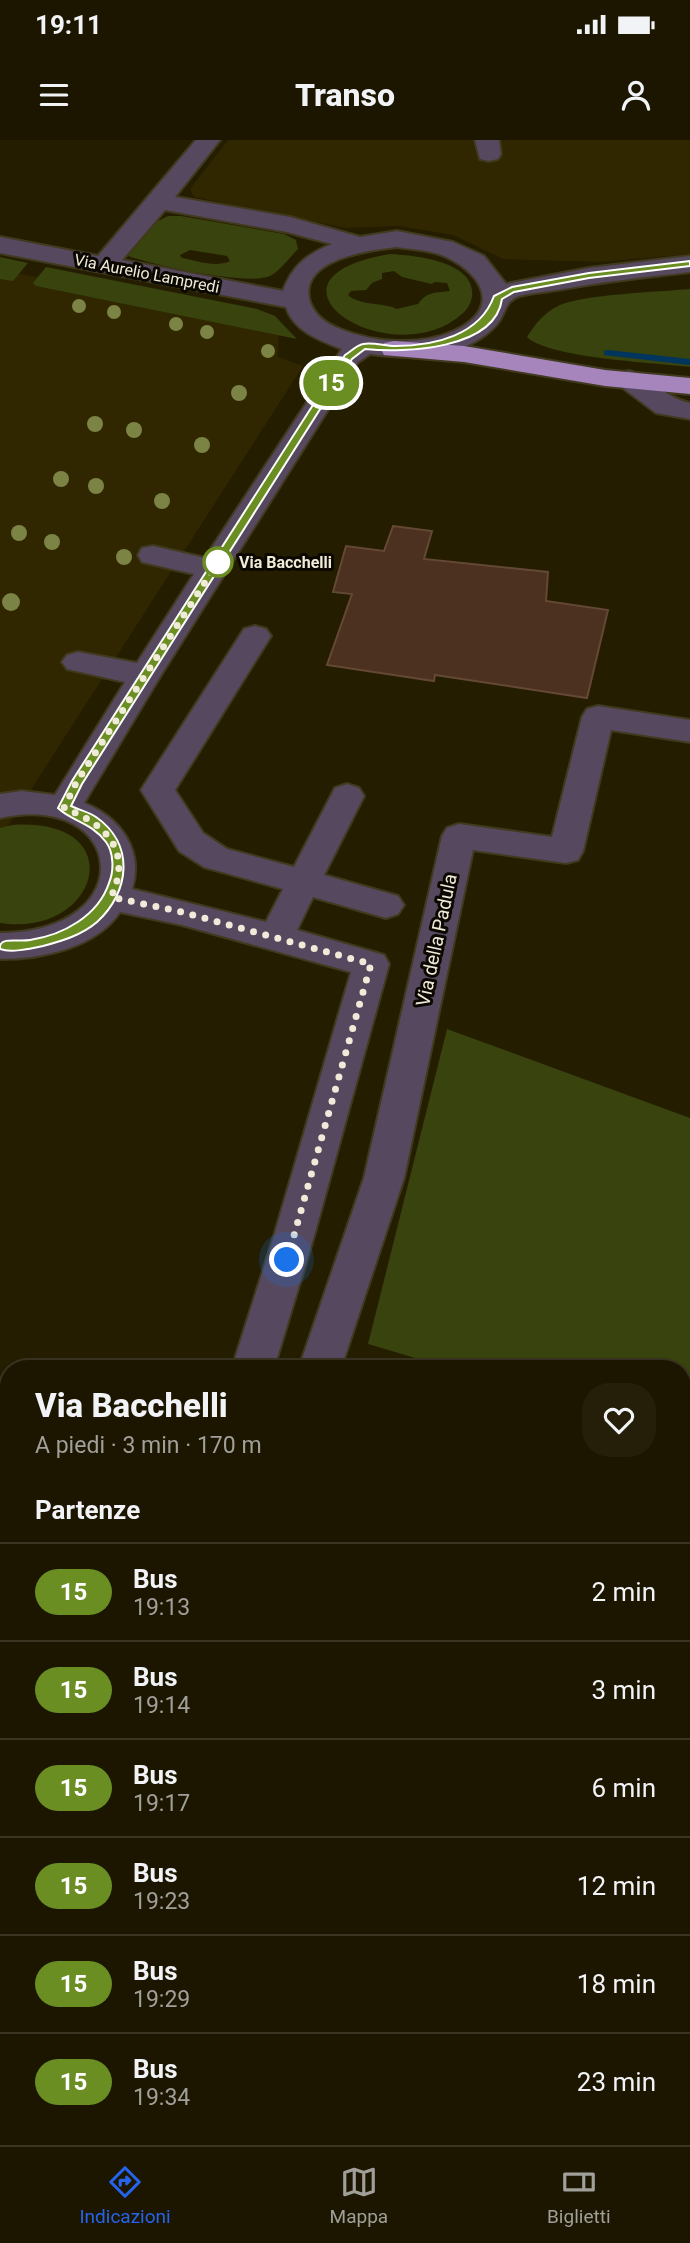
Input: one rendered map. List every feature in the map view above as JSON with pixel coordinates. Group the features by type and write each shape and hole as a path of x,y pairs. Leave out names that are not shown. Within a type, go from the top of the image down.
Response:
{"highway":[{"path":"475,330 513,350 617,378"},
{"path":"394,349 464,355 617,378"}],"street":[{"path":"104,265 208,140"},
{"path":"159,202 290,225 355,243"},
{"path":"397,239 430,243 459,251 481,265 494,281 498,298 496,308 475,330 439,344 394,349 338,340 317,329 302,316 295,301 294,286 302,271 317,258 355,243 397,239"},
{"name":"Via Aurelio Lampredi","path":"0,245 295,301"},
{"path":"498,298 512,290 589,276 690,264"},
{"path":"481,265 589,276"},
{"path":"64,808 76,783 348,357 363,346"},
{"path":"617,378 666,407 689,392"},
{"path":"153,555 214,569"},
{"path":"255,636 158,790 191,842 216,858 386,905"},
{"path":"78,662 145,676"},
{"name":"Via della Padula","path":"323,1360 384,1178 459,836 566,851 598,717 690,731"},
{"path":"275,938 347,796"},
{"path":"0,806 27,803 64,808 91,820 110,838 116,849 119,873 111,897 91,919 63,936 29,945 0,946"},
{"path":"111,897 182,912 371,964 286,1263 256,1360"}],"shaded area":[{"path":"228,140 690,140 690,254 602,262 503,259 453,235 399,226 346,228 194,197 190,189"},
{"path":"0,270 279,325 278,357 303,366 0,838"}],"green space":[{"path":"168,216 181,216 284,234 296,240 298,249 274,274 259,278 200,273 128,256 154,223","holes":["190,250 227,256 230,261 212,264 182,258 180,255"]},
{"path":"390,254 442,262 465,275 471,285 471,302 463,313 448,324 418,334 387,334 360,326 338,313 327,297 330,280 349,265","holes":["394,271 402,277 432,284 447,283 450,291 432,293 418,304 397,309 359,301 348,295 351,291 366,290 372,283 382,279 382,273"]},
{"path":"0,257 28,263 13,281 0,279"},
{"path":"46,267 257,309 275,316 297,339 36,286 33,283"},
{"path":"690,289 690,367 579,355 539,344 527,337 544,315 569,302 602,296"},
{"path":"12,825 50,828 75,839 88,856 89,877 80,896 61,913 34,923 0,923 0,828"},
{"path":"447,1029 690,1118 690,1360 422,1360 368,1344"}],"building":[{"path":"393,526 432,531 424,559 548,572 546,601 608,610 587,698 435,675 434,681 327,665 352,594 333,592 346,546 384,551"}],"waterway":[{"path":"608,353 690,362"}],"bus line":[{"name":"15","path":"0,946 29,945 63,936 91,919 111,897 119,873 116,849 102,828 64,808 76,783 348,357 363,346 394,349 424,347 452,340 482,325 496,308 498,298 512,290 589,276 690,264"}],"place":[{"name":"Via Bacchelli","path":"218,562"}],"route":[{"path":"218,562 76,783 64,808 102,828 116,849 119,873 111,897 182,912 371,964 287,1260"}]}
